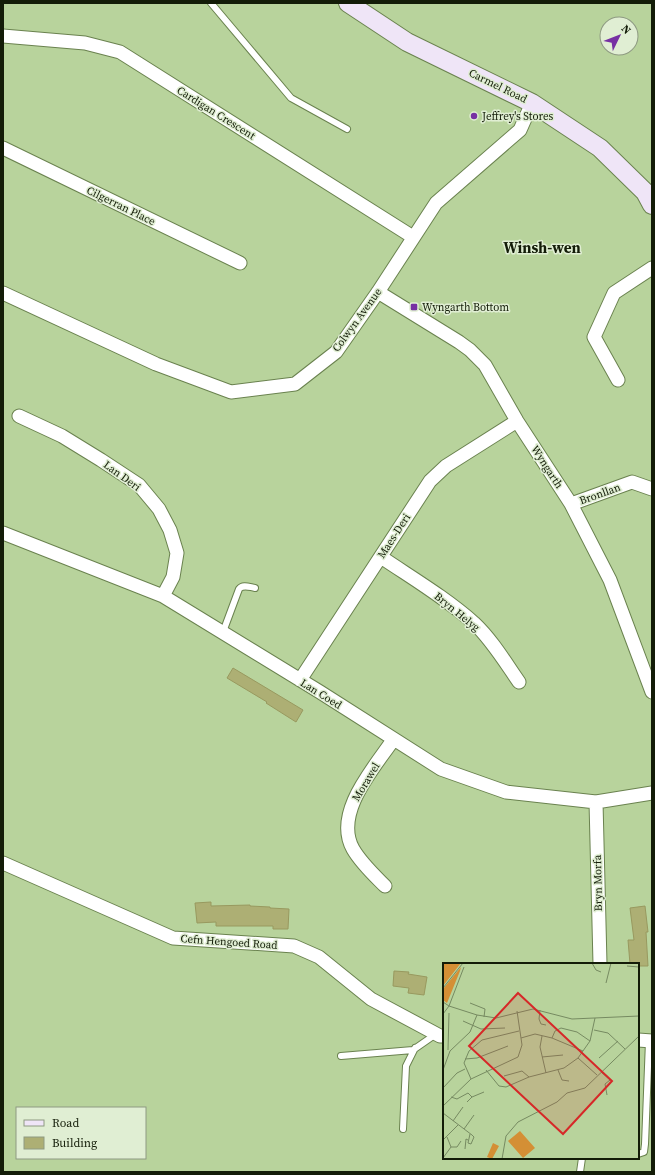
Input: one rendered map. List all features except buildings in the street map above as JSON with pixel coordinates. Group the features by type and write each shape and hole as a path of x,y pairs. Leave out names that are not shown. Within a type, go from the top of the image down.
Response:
{"street":[{"name":"Carmel Road","path":"348,3 407,42 532,103 600,148 645,192 652,205"},
{"name":"Cardigan Crescent","path":"3,36 85,43 120,52 413,237"},
{"name":"Colwyn Avenue","path":"3,293 156,364 231,392 295,384 336,352 378,292 436,203 520,130 532,103"},
{"name":"Cilgerran Place","path":"3,148 240,264"},
{"path":"618,380 594,337 614,293 652,268"},
{"name":"Wyngarth","path":"378,292 470,350 485,365 517,421 571,504 610,580 652,692"},
{"name":"Lan Deri","path":"19,416 62,436 139,485 159,509 170,530 177,553 173,577 163,596"},
{"name":"Maes-Deri","path":"300,680 430,481 446,466 517,421"},
{"name":"Bronllan","path":"571,504 632,482 652,489"},
{"name":"Lan Coed","path":"3,533 163,596 300,680 441,770 506,792 596,802 652,792"},
{"name":"Bryn Helyg","path":"380,557 448,602 474,624 490,641 519,682"},
{"name":"Morawel","path":"385,886 362,863 352,847 348,830 349,814 356,795 393,740"},
{"name":"Bryn Morfa","path":"596,802 600,963"},
{"name":"Cefn Hengoed Road","path":"3,863 173,938 294,946 319,957 371,999 440,1035"}],"lane":[{"path":"212,3 291,98 347,129"},
{"path":"222,632 239,589 246,586 255,588"},
{"path":"341,1056 413,1050 440,1035"},
{"path":"639,1154 644,1152 645,1144 646,1040"},
{"path":"403,1129 406,1066 416,1048"},
{"path":"580,1172 582,1159"}],"place":[{"name":"Jeffrey's Stores","path":"474,116"},
{"name":"Wyngarth Bottom","path":"414,307"}],"district":[{"name":"Winsh-wen","path":"542,247"}]}
